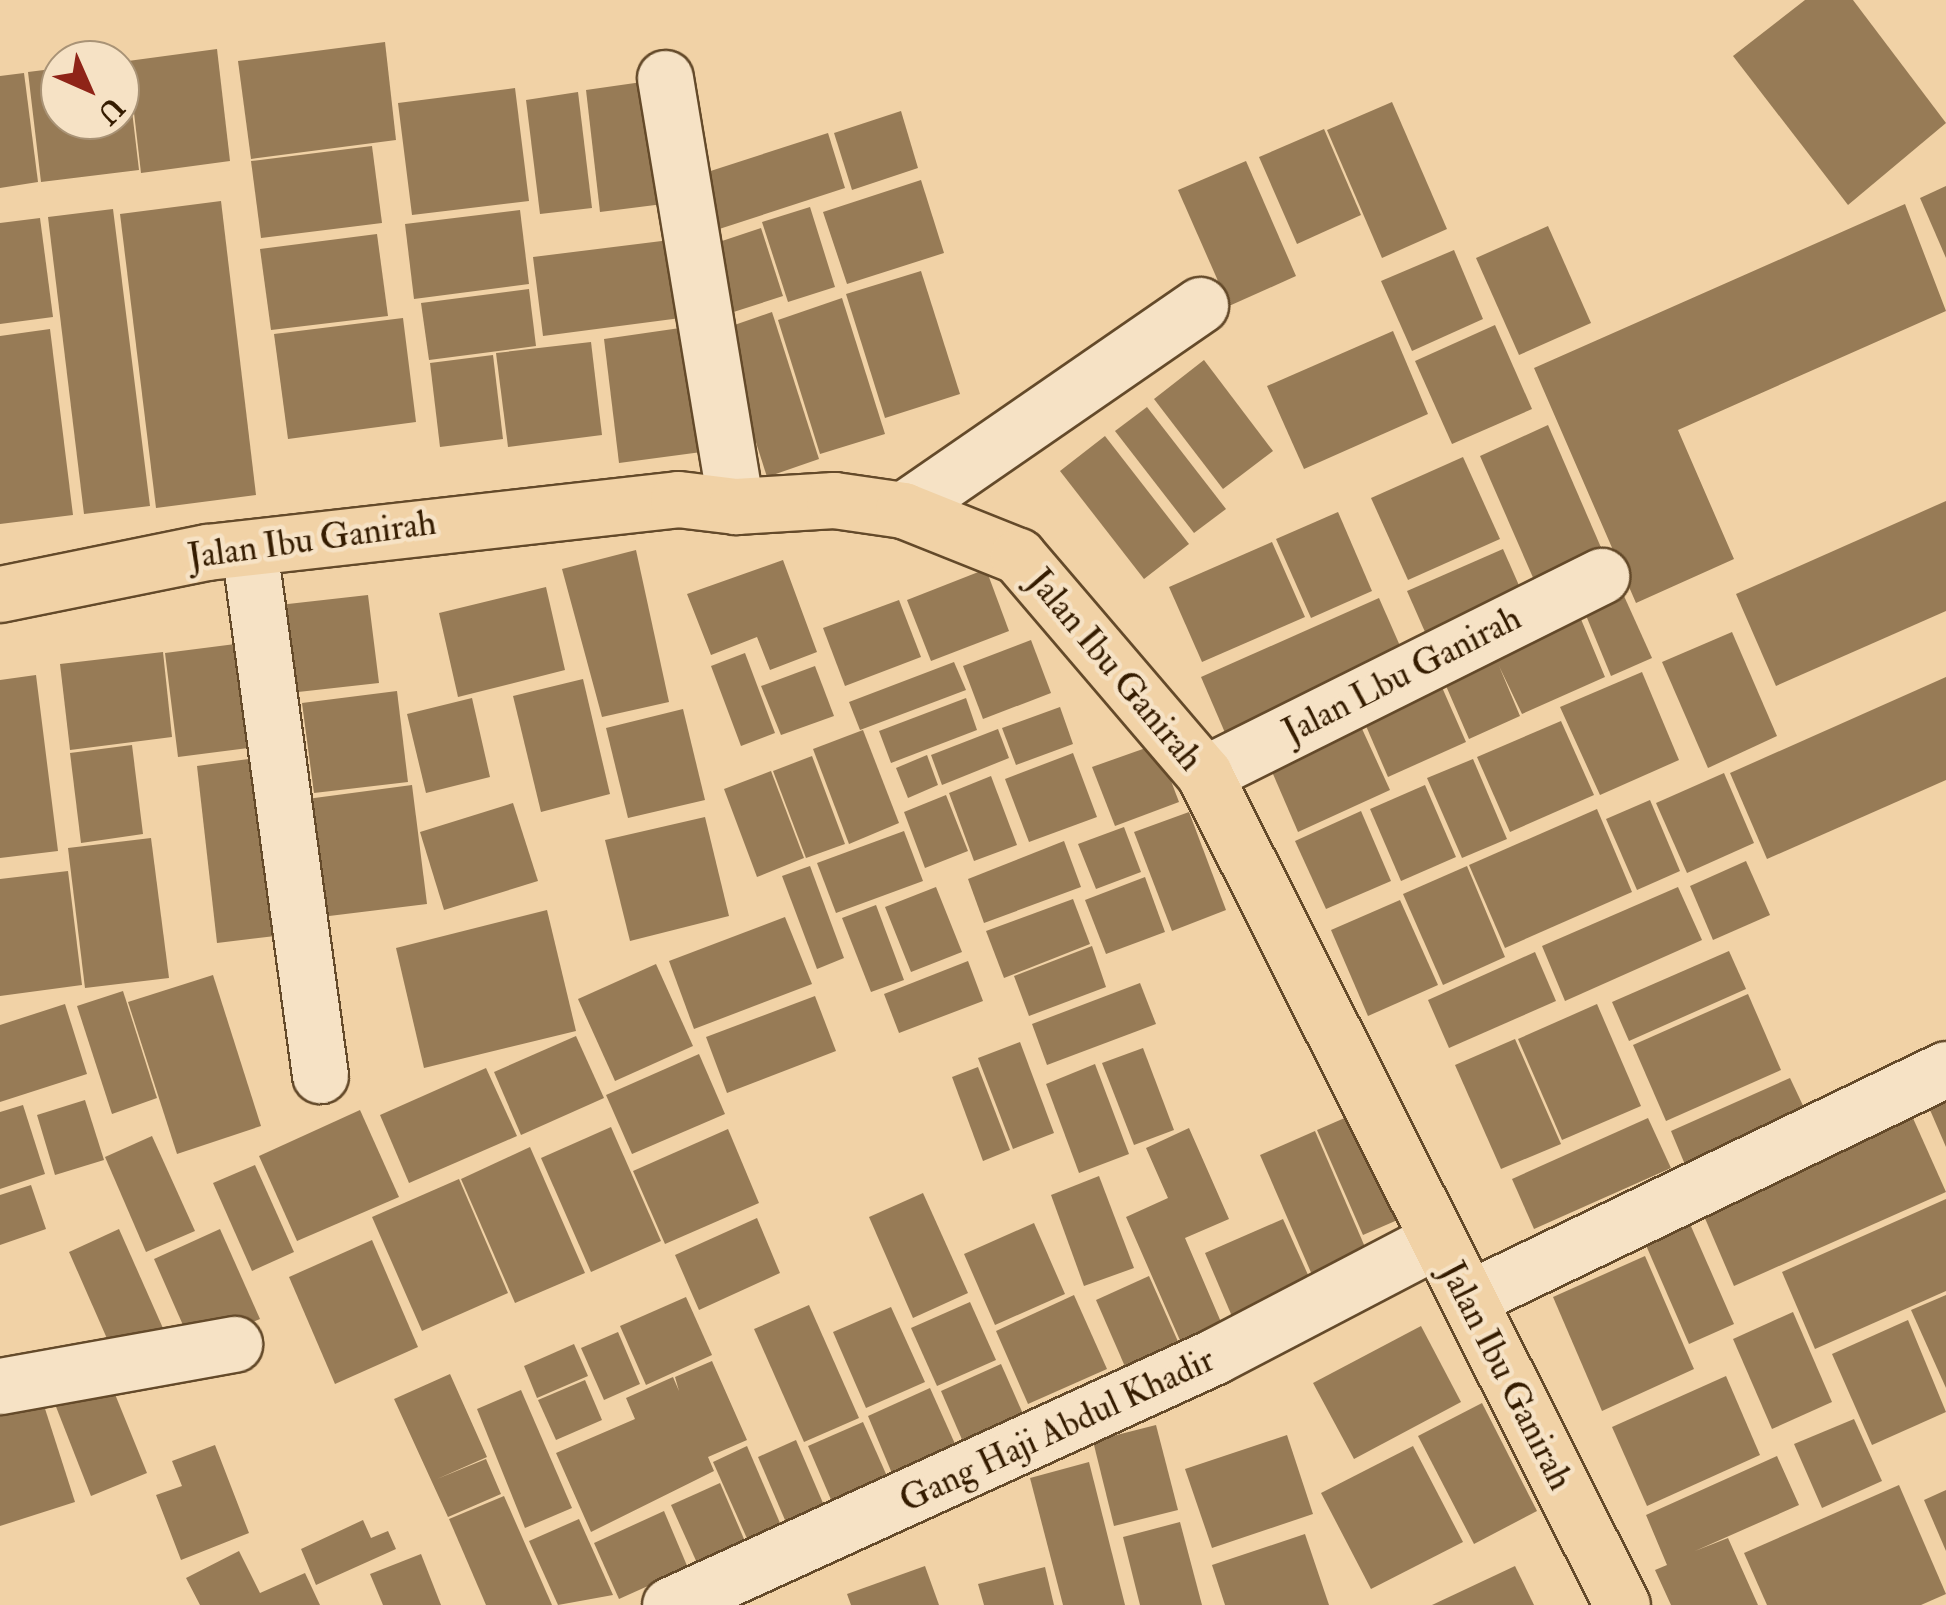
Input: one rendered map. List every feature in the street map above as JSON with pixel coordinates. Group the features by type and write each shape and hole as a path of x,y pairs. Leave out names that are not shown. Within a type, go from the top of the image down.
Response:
{"main road":[{"name":"Jalan Ibu Ganirah","path":"0,594 249,548 530,510 678,499 736,506 834,500 902,510 1018,556 1204,774 1622,1605"}],"street":[{"path":"665,78 736,506"},
{"path":"902,510 1200,305"},
{"path":"249,548 320,1075"},
{"name":"Jalan Lbu Ganirah","path":"1204,774 1600,576"},
{"path":"1468,1299 1946,1069"},
{"name":"Gang Haji Abdul Khadir","path":"670,1605 1215,1356 1436,1240"},
{"path":"0,1386 234,1344"}],"building":[{"path":"1805,0 1853,0 1946,123 1848,205 1733,56"},
{"path":"385,42 396,140 251,159 238,61"},
{"path":"217,49 230,161 141,173 137,140 140,59"},
{"path":"40,70 40,140 135,140 139,170 41,182 28,72"},
{"path":"24,73 38,182 0,188 0,76"},
{"path":"656,80 671,203 600,212 586,90"},
{"path":"515,88 529,201 412,215 398,103"},
{"path":"578,92 592,208 540,214 526,100"},
{"path":"1392,102 1447,229 1382,258 1327,130"},
{"path":"901,111 918,168 852,190 834,133"},
{"path":"1324,129 1361,215 1297,244 1259,157"},
{"path":"828,133 845,188 710,232 692,177"},
{"path":"372,146 382,223 261,238 251,161"},
{"path":"1246,161 1296,276 1229,306 1178,190"},
{"path":"921,180 944,253 847,284 823,212"},
{"path":"1946,186 1946,258 1920,198"},
{"path":"221,201 256,495 156,508 120,214"},
{"path":"1905,204 1946,311 1678,430 1734,559 1636,603 1534,368"},
{"path":"810,207 835,287 788,302 762,222"},
{"path":"113,209 150,506 84,514 48,217"},
{"path":"520,210 529,284 414,299 405,224"},
{"path":"40,218 53,317 0,324 0,223"},
{"path":"1548,226 1591,323 1519,355 1476,258"},
{"path":"761,228 783,296 718,317 695,250"},
{"path":"377,234 388,316 271,330 260,249"},
{"path":"686,238 696,316 543,336 533,257"},
{"path":"1454,250 1483,319 1412,351 1381,281"},
{"path":"921,271 960,394 885,418 846,294"},
{"path":"529,289 536,346 429,360 421,303"},
{"path":"842,298 885,434 820,454 778,320"},
{"path":"772,312 819,459 767,477 720,330"},
{"path":"403,318 416,422 288,439 274,334"},
{"path":"1495,325 1532,409 1452,444 1415,361"},
{"path":"694,326 709,451 619,463 604,339"},
{"path":"50,329 73,515 0,524 0,336"},
{"path":"1393,331 1428,414 1304,469 1267,386"},
{"path":"591,342 602,435 508,447 496,353"},
{"path":"493,355 503,439 440,447 430,363"},
{"path":"1204,360 1273,451 1223,489 1154,399"},
{"path":"1147,407 1226,509 1194,533 1115,431"},
{"path":"1548,425 1606,559 1538,589 1480,456"},
{"path":"1105,436 1189,544 1144,579 1060,471"},
{"path":"1463,457 1500,539 1408,580 1371,498"},
{"path":"1946,501 1946,611 1776,686 1736,594"},
{"path":"1338,512 1372,591 1311,618 1276,539"},
{"path":"1272,542 1305,617 1202,662 1169,587"},
{"path":"1503,549 1525,599 1429,641 1407,591"},
{"path":"636,550 669,702 602,717 562,569"},
{"path":"783,560 817,652 770,670 757,637 711,655 687,594"},
{"path":"986,569 1009,631 931,661 907,600"},
{"path":"546,587 565,670 458,697 439,613"},
{"path":"368,595 379,683 289,693 279,605"},
{"path":"1624,596 1652,658 1611,676 1585,613"},
{"path":"1379,598 1408,664 1229,742 1201,677"},
{"path":"899,600 921,657 845,686 823,628"},
{"path":"1578,612 1605,677 1522,714 1499,666 1520,716 1469,739 1440,672"},
{"path":"1732,632 1777,736 1708,768 1662,662"},
{"path":"1031,640 1051,693 983,719 963,666"},
{"path":"251,642 263,746 178,757 165,653"},
{"path":"163,652 172,737 70,750 60,664"},
{"path":"745,653 775,733 741,746 711,666"},
{"path":"954,662 966,690 860,730 849,702"},
{"path":"815,666 834,716 781,735 761,686"},
{"path":"1642,672 1679,760 1600,795 1560,707"},
{"path":"36,675 58,851 0,858 0,680"},
{"path":"1946,677 1946,780 1767,859 1730,773"},
{"path":"583,679 610,794 541,812 513,696"},
{"path":"1441,685 1466,742 1388,777 1363,719"},
{"path":"397,691 408,782 314,793 302,703"},
{"path":"472,698 490,777 426,793 407,714"},
{"path":"966,698 977,730 891,763 879,731"},
{"path":"1060,707 1073,744 1016,765 1002,728"},
{"path":"683,709 705,800 628,818 606,728"},
{"path":"1358,720 1390,790 1298,832 1267,760"},
{"path":"1561,721 1594,795 1510,832 1477,757"},
{"path":"998,729 1009,758 942,785 931,755"},
{"path":"863,730 899,823 849,844 813,749"},
{"path":"1157,744 1179,802 1115,826 1092,767"},
{"path":"132,745 143,834 81,843 70,753"},
{"path":"1073,753 1097,817 1029,842 1005,779"},
{"path":"927,755 938,785 908,798 896,768"},
{"path":"270,756 292,934 217,943 197,766"},
{"path":"812,756 845,844 806,858 773,771"},
{"path":"1473,759 1507,839 1462,858 1427,778"},
{"path":"771,771 804,858 757,877 724,789"},
{"path":"1724,773 1754,843 1687,873 1656,803"},
{"path":"991,776 1017,845 974,861 949,793"},
{"path":"412,785 427,904 321,917 307,799"},
{"path":"1425,785 1456,857 1401,881 1370,809"},
{"path":"946,795 968,851 925,868 904,812"},
{"path":"1650,800 1680,871 1637,890 1606,819"},
{"path":"513,803 538,881 444,910 420,832"},
{"path":"1597,809 1632,892 1505,948 1469,865"},
{"path":"1361,811 1391,881 1326,909 1295,841"},
{"path":"1189,812 1226,910 1172,931 1134,832"},
{"path":"705,817 729,916 630,941 605,840"},
{"path":"1124,827 1141,872 1096,889 1078,844"},
{"path":"904,831 923,881 836,913 817,863"},
{"path":"151,838 169,978 85,988 68,848"},
{"path":"1064,841 1081,887 984,923 968,879"},
{"path":"1746,861 1770,915 1713,940 1690,886"},
{"path":"810,866 844,958 817,969 782,876"},
{"path":"1467,866 1505,957 1443,985 1403,894"},
{"path":"68,871 82,985 0,996 0,879"},
{"path":"1145,877 1165,932 1106,954 1085,900"},
{"path":"936,887 962,952 911,972 885,907"},
{"path":"1678,887 1702,940 1565,1001 1542,946"},
{"path":"1073,899 1090,944 1004,978 986,931"},
{"path":"1400,900 1438,985 1368,1016 1331,930"},
{"path":"876,905 904,980 871,992 842,918"},
{"path":"547,910 576,1031 424,1068 396,948"},
{"path":"785,917 812,984 694,1029 669,961"},
{"path":"1092,946 1106,987 1029,1016 1014,976"},
{"path":"1729,951 1746,989 1629,1041 1612,1002"},
{"path":"1535,952 1556,1001 1449,1048 1428,1000"},
{"path":"968,961 983,1001 899,1033 884,994"},
{"path":"656,964 693,1046 615,1081 578,999"},
{"path":"213,975 261,1126 177,1154 128,1002"},
{"path":"1140,983 1156,1024 1047,1065 1032,1024"},
{"path":"123,991 157,1098 112,1114 77,1006"},
{"path":"1748,994 1781,1070 1666,1121 1633,1045"},
{"path":"815,996 836,1051 727,1093 706,1037"},
{"path":"65,1004 87,1074 0,1102 0,1025"},
{"path":"1597,1004 1641,1106 1562,1140 1518,1039"},
{"path":"576,1036 604,1098 521,1135 494,1072"},
{"path":"1515,1039 1561,1144 1501,1169 1455,1065"},
{"path":"1020,1042 1054,1133 1013,1149 978,1058"},
{"path":"1143,1048 1174,1130 1134,1145 1102,1063"},
{"path":"699,1054 725,1114 632,1154 606,1095"},
{"path":"1095,1064 1129,1154 1079,1173 1046,1084"},
{"path":"978,1067 1010,1150 983,1161 952,1077"},
{"path":"486,1068 517,1136 409,1183 380,1115"},
{"path":"1790,1078 1807,1114 1686,1167 1671,1131"},
{"path":"1946,1094 1946,1147 1927,1103"},
{"path":"85,1100 104,1160 55,1175 37,1115"},
{"path":"23,1105 45,1174 0,1189 0,1112"},
{"path":"360,1110 399,1197 297,1241 259,1156"},
{"path":"1363,1110 1409,1215 1363,1235 1317,1130"},
{"path":"1912,1116 1946,1192 1734,1286 1701,1209"},
{"path":"1648,1118 1671,1168 1534,1229 1512,1179"},
{"path":"611,1127 661,1241 591,1272 541,1158"},
{"path":"1189,1128 1229,1219 1185,1238 1227,1336 1186,1354 1126,1217 1168,1198 1146,1148"},
{"path":"728,1129 759,1203 665,1244 633,1171"},
{"path":"1315,1131 1368,1254 1313,1277 1260,1155"},
{"path":"152,1136 195,1231 146,1252 105,1157"},
{"path":"530,1147 585,1273 515,1303 461,1179"},
{"path":"255,1165 294,1252 252,1271 213,1183"},
{"path":"1099,1176 1134,1268 1084,1286 1051,1195"},
{"path":"459,1179 508,1293 422,1331 372,1217"},
{"path":"31,1185 46,1229 0,1245 0,1195"},
{"path":"923,1193 968,1293 913,1318 869,1217"},
{"path":"1946,1199 1946,1291 1815,1349 1782,1272"},
{"path":"757,1218 780,1273 699,1310 675,1255"},
{"path":"1283,1219 1313,1286 1234,1321 1205,1253"},
{"path":"1034,1223 1065,1294 995,1325 964,1254"},
{"path":"1690,1224 1734,1324 1689,1344 1645,1243"},
{"path":"119,1229 166,1335 116,1359 69,1252"},
{"path":"220,1229 260,1319 193,1348 154,1259"},
{"path":"372,1240 418,1347 335,1384 289,1277"},
{"path":"1645,1256 1694,1369 1602,1411 1553,1297"},
{"path":"1149,1276 1184,1355 1130,1378 1096,1300"},
{"path":"1074,1295 1107,1369 1028,1404 996,1331"},
{"path":"1946,1295 1946,1388 1911,1310"},
{"path":"686,1297 712,1355 646,1385 620,1326"},
{"path":"970,1302 996,1360 937,1386 911,1328"},
{"path":"809,1305 859,1418 804,1442 754,1329"},
{"path":"891,1307 925,1382 866,1408 833,1332"},
{"path":"1793,1312 1832,1402 1772,1429 1733,1339"},
{"path":"1908,1320 1946,1412 1872,1445 1832,1354"},
{"path":"1421,1326 1461,1402 1354,1459 1313,1383"},
{"path":"618,1332 640,1384 604,1400 581,1348"},
{"path":"574,1344 588,1376 537,1398 524,1366"},
{"path":"712,1361 747,1440 708,1457 714,1471 591,1532 556,1453 635,1419 626,1398 673,1377 679,1391 675,1377"},
{"path":"1001,1364 1031,1432 970,1458 941,1391"},
{"path":"106,1372 147,1473 91,1496 51,1394"},
{"path":"450,1374 487,1457 437,1479 486,1459 501,1494 448,1517 394,1399"},
{"path":"1726,1376 1760,1455 1647,1506 1612,1427"},
{"path":"585,1380 602,1420 556,1440 538,1400"},
{"path":"930,1388 960,1455 896,1483 868,1416"},
{"path":"39,1390 75,1502 0,1526 0,1403"},
{"path":"521,1390 572,1508 525,1528 477,1409"},
{"path":"1482,1403 1537,1511 1474,1544 1418,1436"},
{"path":"1854,1419 1882,1481 1822,1508 1794,1444"},
{"path":"863,1422 894,1492 838,1516 808,1446"},
{"path":"1156,1425 1178,1510 1114,1526 1093,1441"},
{"path":"1287,1435 1313,1514 1212,1548 1185,1469"},
{"path":"796,1440 832,1524 794,1541 758,1457"},
{"path":"215,1445 249,1533 181,1560 156,1495 182,1486 172,1461"},
{"path":"747,1446 786,1537 753,1552 713,1462"},
{"path":"1413,1446 1463,1542 1371,1589 1321,1493"},
{"path":"1777,1456 1799,1505 1695,1551 1728,1538 1758,1605 1671,1605 1655,1570 1667,1565 1646,1515"},
{"path":"1089,1462 1125,1605 1063,1605 1030,1478"},
{"path":"720,1483 750,1553 702,1574 671,1505"},
{"path":"1899,1485 1946,1594 1921,1605 1767,1605 1744,1553"},
{"path":"1946,1490 1946,1551 1924,1500"},
{"path":"504,1496 552,1605 486,1605 449,1519"},
{"path":"664,1511 688,1568 619,1599 594,1543"},
{"path":"579,1519 613,1595 558,1605 529,1541"},
{"path":"363,1520 371,1538 388,1531 396,1549 316,1585 301,1549"},
{"path":"1180,1522 1202,1605 1140,1605 1123,1537"},
{"path":"1305,1534 1329,1605 1225,1605 1212,1565"},
{"path":"239,1551 260,1593 305,1573 320,1605 200,1605 186,1578"},
{"path":"421,1554 441,1605 383,1605 370,1574"},
{"path":"925,1566 939,1605 851,1605 847,1594"},
{"path":"1515,1566 1534,1605 1432,1605"},
{"path":"1045,1567 1054,1605 984,1605 978,1584"}]}
